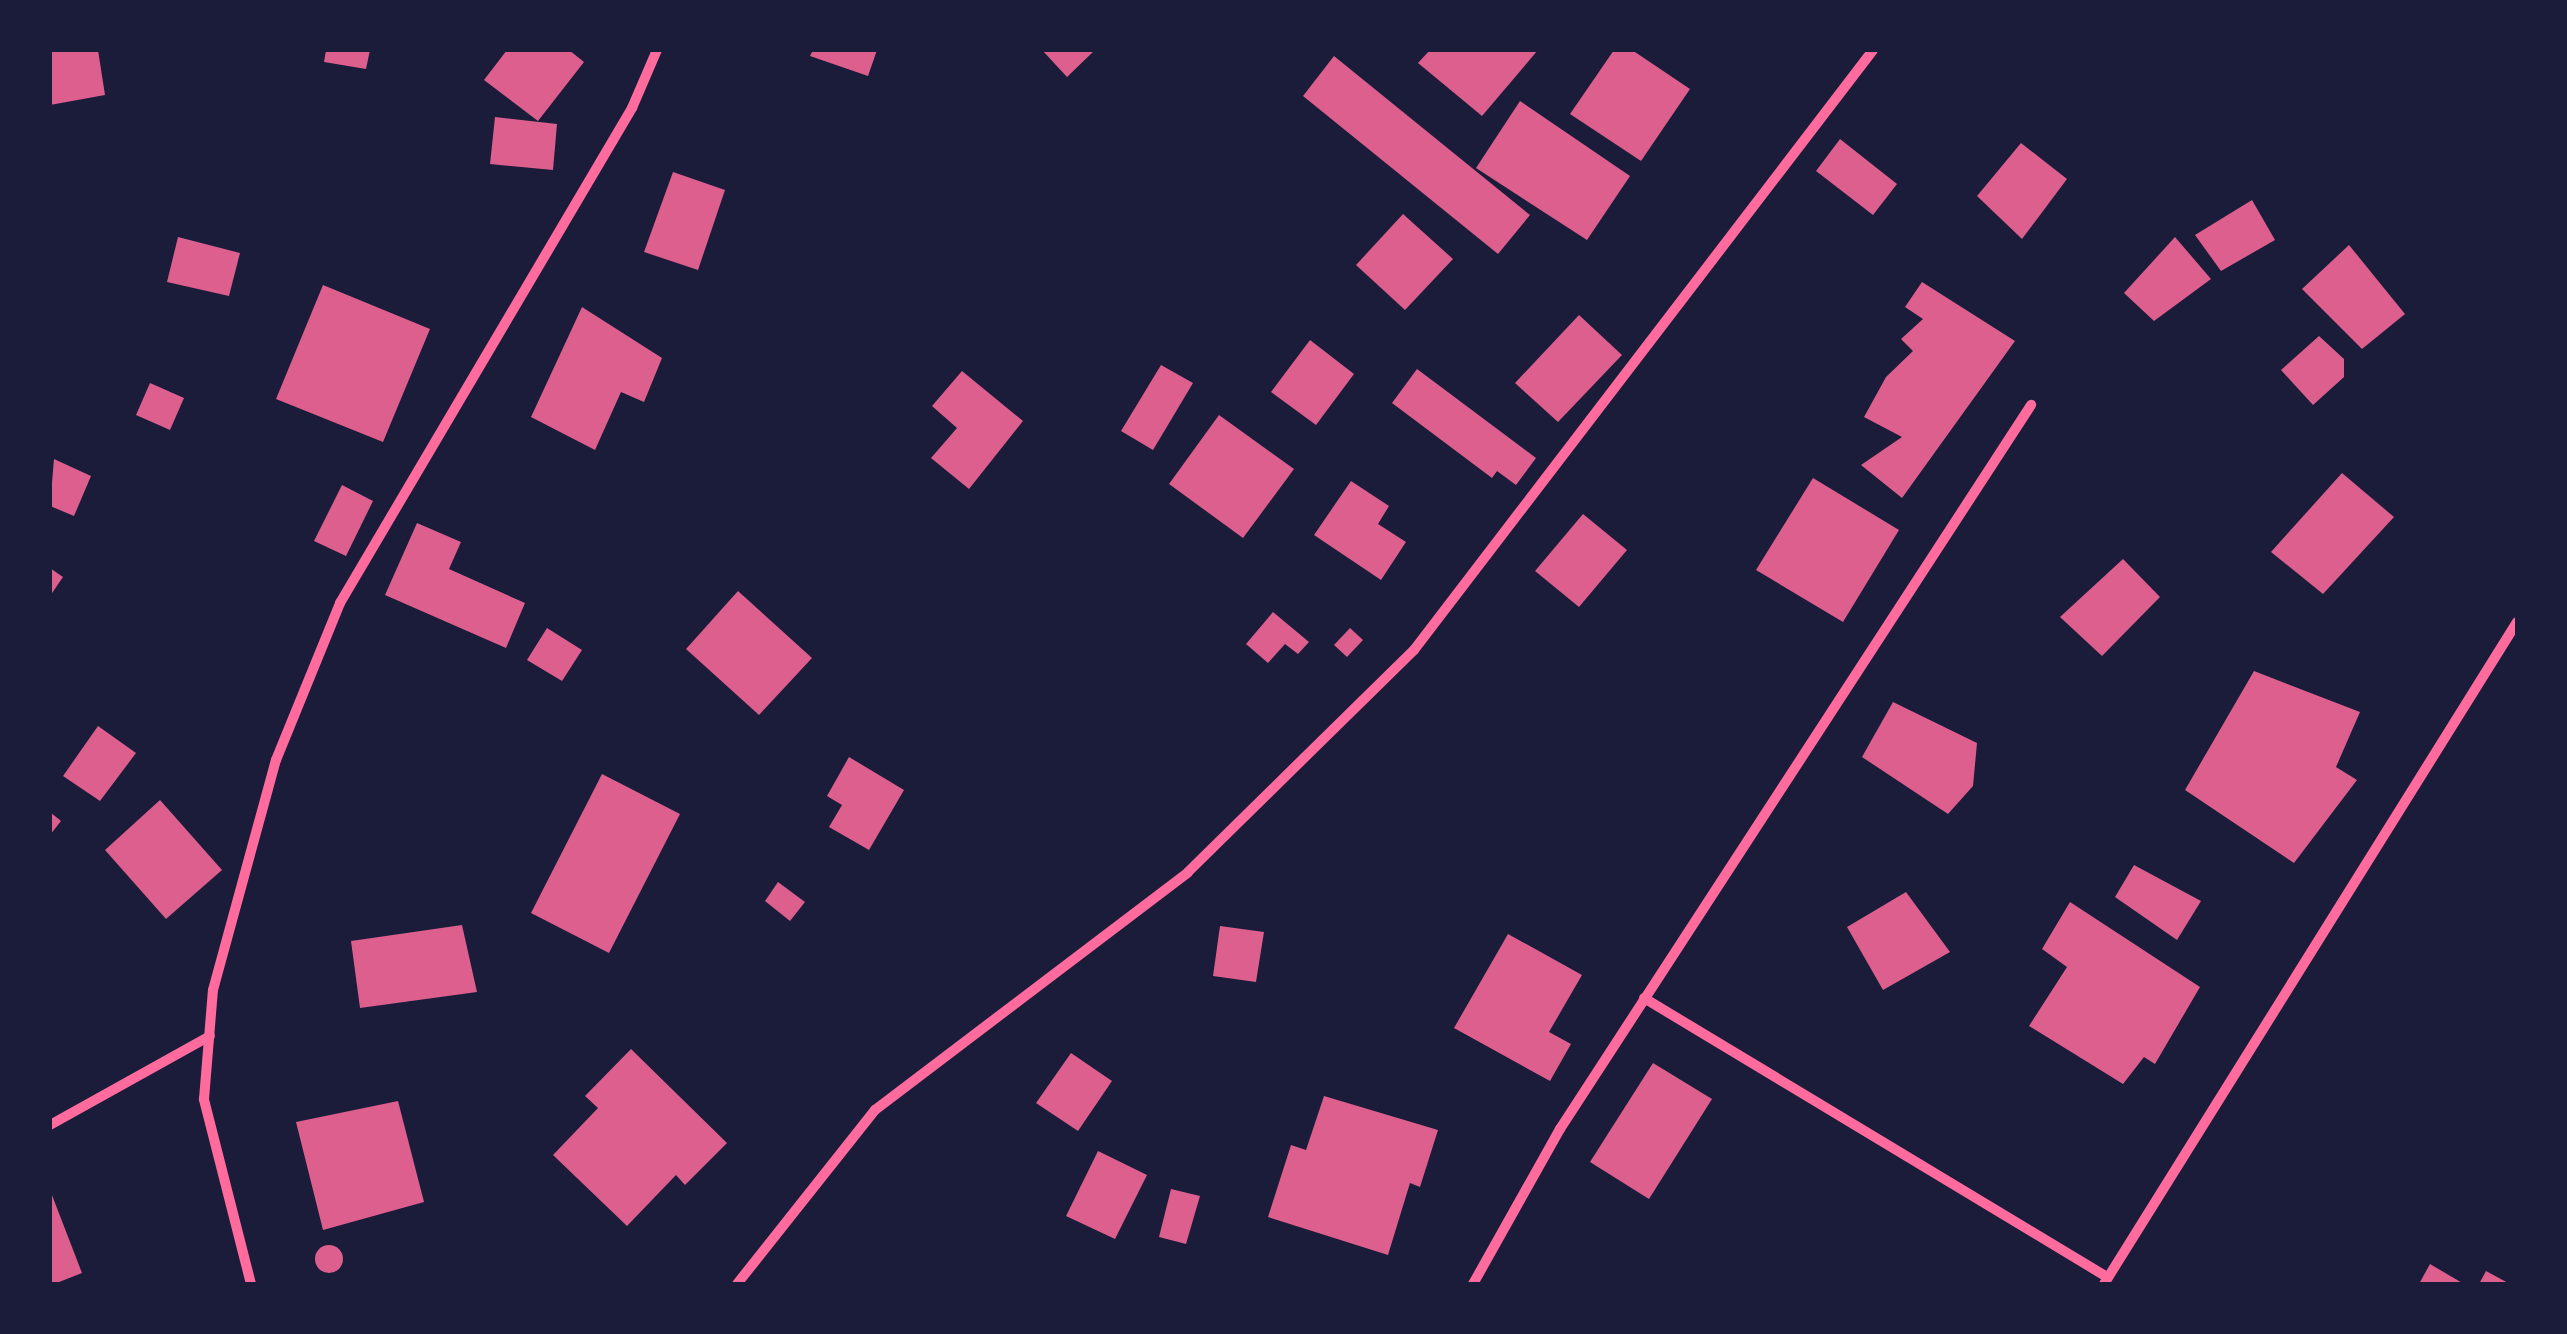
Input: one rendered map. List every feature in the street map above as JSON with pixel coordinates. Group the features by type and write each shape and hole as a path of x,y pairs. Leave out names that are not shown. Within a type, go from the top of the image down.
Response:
{"street":[{"path":"251,1284 204,1099 213,990 276,760 340,603 632,108 657,50"},
{"path":"737,1284 875,1110 1188,872 1414,650 1874,50"},
{"path":"1473,1284 1560,1129 2031,406"},
{"path":"1644,998 2106,1281 2517,622"},
{"path":"50,1125 210,1036"}],"building":[{"path":"50,50 98,50 105,95 50,105"},
{"path":"326,50 370,50 366,69 324,62"},
{"path":"507,50 569,50 584,62 538,121 484,80"},
{"path":"813,50 877,50 868,76 810,56"},
{"path":"1042,50 1095,50 1067,77"},
{"path":"1430,50 1538,50 1482,116 1418,63"},
{"path":"1614,50 1632,50 1690,89 1641,161 1570,114"},
{"path":"1334,56 1530,215 1498,254 1303,96"},
{"path":"1520,101 1630,176 1587,240 1476,168"},
{"path":"495,117 557,124 553,170 490,164"},
{"path":"1840,139 1897,184 1873,215 1816,171"},
{"path":"2021,143 2067,179 2022,239 1977,196"},
{"path":"673,172 725,190 698,270 644,252"},
{"path":"2252,200 2275,240 2221,271 2195,235"},
{"path":"1403,214 1453,259 1405,310 1356,265"},
{"path":"178,237 240,253 229,296 167,282"},
{"path":"2175,237 2211,279 2154,321 2124,293"},
{"path":"2349,245 2405,314 2362,349 2302,289"},
{"path":"1922,282 2015,341 1902,498 1861,465 1902,437 1864,417 1886,377 1913,351 1901,339 1923,319 1905,307"},
{"path":"323,285 430,329 383,442 276,399"},
{"path":"582,307 662,358 644,402 621,392 595,450 531,417"},
{"path":"1579,315 1622,355 1558,422 1515,383"},
{"path":"2319,336 2344,359 2344,377 2313,405 2281,370"},
{"path":"1310,340 1354,374 1316,425 1271,392"},
{"path":"1161,365 1193,383 1153,450 1121,431"},
{"path":"1417,369 1536,458 1516,485 1497,471 1492,478 1392,403"},
{"path":"962,371 1023,421 969,489 931,458 957,428 932,406"},
{"path":"150,383 184,398 170,430 136,415"},
{"path":"1219,415 1294,469 1243,538 1169,484"},
{"path":"54,459 91,476 74,516 50,506"},
{"path":"2342,473 2394,517 2323,594 2271,552"},
{"path":"1813,478 1899,530 1843,622 1756,570"},
{"path":"1351,481 1389,506 1378,524 1406,542 1381,580 1314,535"},
{"path":"342,485 373,501 346,556 314,541"},
{"path":"1583,514 1627,550 1579,607 1535,571"},
{"path":"417,523 461,542 449,569 525,603 506,648 385,595"},
{"path":"2123,559 2160,597 2102,656 2060,617"},
{"path":"50,568 63,577 50,596"},
{"path":"738,591 812,658 759,715 686,649"},
{"path":"1273,612 1309,642 1298,654 1285,644 1268,663 1246,644"},
{"path":"547,628 582,650 562,681 527,660"},
{"path":"1350,628 1363,640 1347,657 1334,645"},
{"path":"2254,671 2360,712 2336,767 2357,780 2294,863 2185,790"},
{"path":"1893,702 1977,743 1973,786 1948,814 1862,757"},
{"path":"98,726 136,753 100,801 63,776"},
{"path":"849,757 904,790 869,850 829,827 842,805 827,796"},
{"path":"602,774 680,814 609,953 531,913"},
{"path":"160,800 222,870 166,919 105,850"},
{"path":"50,812 61,821 50,835"},
{"path":"2134,865 2201,901 2177,940 2115,897"},
{"path":"778,882 805,902 790,921 765,901"},
{"path":"1906,892 1950,952 1883,990 1847,927"},
{"path":"2070,902 2200,987 2155,1064 2144,1057 2123,1084 2029,1026 2067,967 2042,949"},
{"path":"462,925 477,992 360,1008 351,941"},
{"path":"1220,926 1264,932 1256,982 1213,976"},
{"path":"1508,934 1582,975 1549,1032 1571,1044 1550,1081 1454,1028"},
{"path":"631,1049 727,1143 685,1185 676,1175 627,1226 553,1155 598,1108 585,1096"},
{"path":"1071,1053 1112,1081 1078,1131 1036,1103"},
{"path":"1653,1063 1712,1099 1649,1199 1590,1162"},
{"path":"1324,1096 1438,1130 1420,1187 1410,1183 1388,1255 1268,1217 1291,1145 1306,1150"},
{"path":"398,1101 424,1202 323,1230 296,1122"},
{"path":"1098,1151 1147,1175 1115,1239 1066,1216"},
{"path":"1171,1189 1200,1196 1186,1244 1159,1237"},
{"path":"50,1190 82,1273 54,1284 50,1284"},
{"path":"329,1245 339,1249 343,1259 339,1269 329,1273 319,1269 315,1259 319,1249"},
{"path":"2430,1264 2464,1284 2419,1284"},
{"path":"2486,1271 2510,1284 2479,1284"}]}
